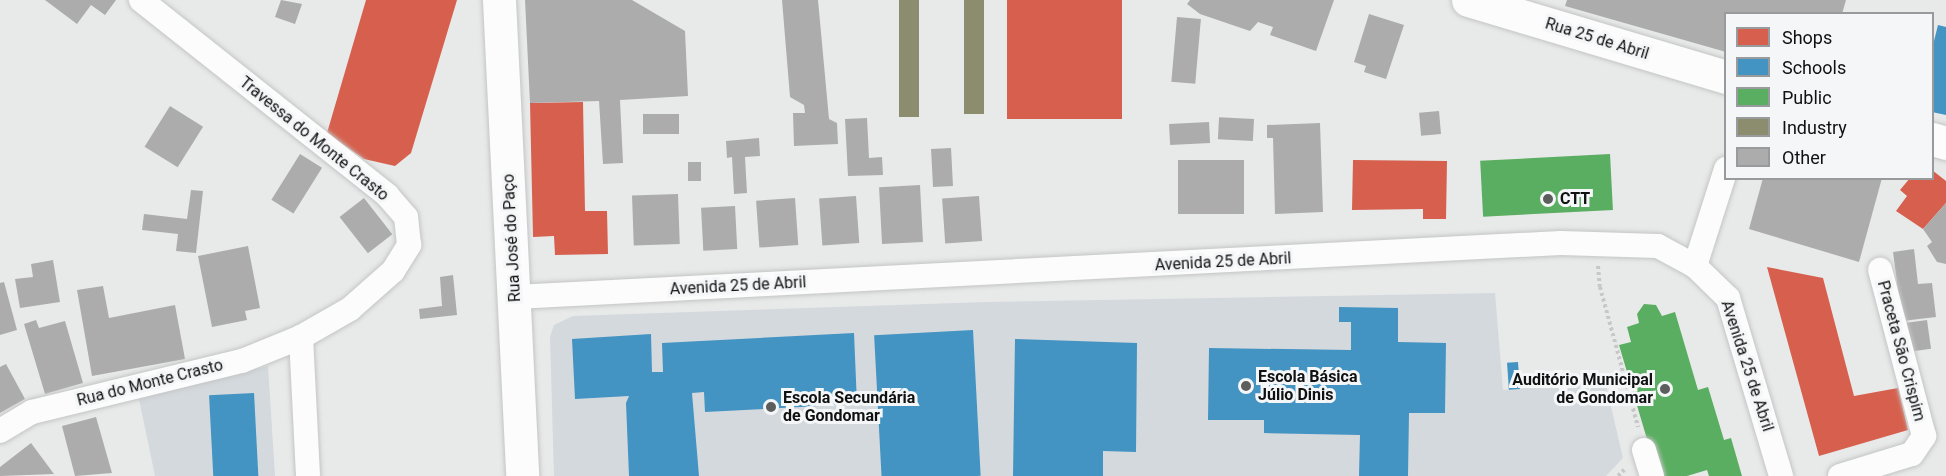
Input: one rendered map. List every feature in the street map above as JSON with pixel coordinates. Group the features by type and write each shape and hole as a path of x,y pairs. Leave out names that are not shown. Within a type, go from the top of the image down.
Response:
{"street":[{"name":"Travessa do Monte Crasto","path":"141,0 387,195 406,217 409,245 393,271 350,309 301,336"},
{"name":"Rua José do Paço","path":"500,0 522,476"},
{"name":"Rua 25 de Abril","path":"1468,0 1724,77"},
{"path":"1695,266 1724,172"},
{"name":"Avenida 25 de Abril","path":"515,297 1595,244 1658,246 1695,266 1728,298 1780,476"},
{"name":"Praceta São Crispim","path":"1840,476 1905,466 1924,436 1880,270"},
{"name":"Rua do Monte Crasto","path":"0,432 32,412 242,361 301,336"},
{"path":"301,336 308,476"},
{"path":"1644,450 1652,476"}],"path":[{"path":"1595,244 1600,287 1644,450"}],"shaded area":[{"path":"1495,293 1503,390 1605,381 1623,458 1606,476 554,476 550,337 554,325 573,316 986,302"},
{"path":"268,366 275,476 155,476 139,399"}],"building: Shops":[{"path":"366,0 457,0 411,153 395,166 364,159 327,133"},
{"path":"1007,0 1122,0 1122,119 1007,119"},
{"path":"583,102 585,211 607,211 608,254 555,255 554,236 533,237 530,103"},
{"path":"1353,160 1447,161 1446,219 1423,219 1423,209 1352,210"},
{"path":"1934,172 1946,181 1946,203 1923,229 1896,211 1907,196 1900,190 1908,180 1934,180"},
{"path":"1767,267 1823,278 1854,396 1898,388 1908,430 1819,456"}],"building: Schools":[{"path":"1938,25 1946,27 1946,115 1934,112 1934,41"},
{"path":"1339,307 1398,308 1398,342 1446,343 1445,413 1409,413 1408,476 1359,476 1360,435 1264,433 1264,420 1208,420 1209,348 1351,350 1351,322 1339,322"},
{"path":"973,330 981,476 882,476 874,335"},
{"path":"854,333 857,404 705,412 704,392 692,393 699,476 629,476 626,403 629,396 575,399 572,339 651,334 652,372 663,372 662,343"},
{"path":"1015,339 1137,343 1136,452 1103,451 1103,476 1013,476"},
{"path":"1518,362 1520,389 1509,390 1507,363"},
{"path":"254,393 258,476 213,476 209,395"}],"building: Public":[{"path":"1610,154 1613,210 1483,217 1480,161"},
{"name":"Auditório Municipal de Gondomar","path":"1644,304 1656,305 1662,316 1675,312 1698,390 1708,387 1724,440 1731,438 1742,476 1709,476 1707,470 1687,476 1658,476 1619,345 1631,342 1627,327 1639,323 1637,314"}],"building: Industry":[{"path":"899,0 919,0 919,117 899,117"},
{"path":"964,0 984,0 984,114 964,114"}],"building: Other":[{"path":"45,0 116,0 105,15 91,5 77,24"},
{"path":"281,0 302,4 295,24 275,17"},
{"path":"525,0 632,0 685,31 688,96 620,100 623,163 603,164 599,101 530,103"},
{"path":"782,0 818,0 829,119 837,123 838,144 794,146 793,113 805,113 804,105 790,97"},
{"path":"1190,0 1334,0 1316,51 1270,35 1273,27 1258,22 1250,31 1200,14 1187,4"},
{"path":"1567,0 1846,0 1843,12 1724,12 1724,51 1565,6"},
{"path":"1369,14 1404,25 1386,79 1364,72 1366,66 1354,62"},
{"path":"1177,17 1201,19 1195,84 1171,82"},
{"path":"170,106 203,127 178,167 145,147"},
{"path":"1439,111 1441,134 1421,136 1419,113"},
{"path":"643,114 679,114 679,134 643,134"},
{"path":"1219,117 1254,119 1253,141 1218,139"},
{"path":"867,118 869,158 882,157 883,175 848,176 845,119"},
{"path":"1209,122 1210,143 1170,145 1169,124"},
{"path":"1320,123 1323,212 1275,214 1273,138 1267,138 1267,125"},
{"path":"759,138 760,156 745,157 747,193 734,194 732,157 727,158 726,141"},
{"path":"951,148 953,186 933,187 931,149"},
{"path":"300,154 322,168 293,214 271,200"},
{"path":"1178,160 1244,160 1244,214 1178,214"},
{"path":"688,162 701,162 701,181 688,181"},
{"path":"1762,180 1881,180 1859,262 1749,229"},
{"path":"920,185 923,242 882,244 879,187"},
{"path":"191,190 203,191 196,253 176,251 178,234 142,230 144,214 187,219"},
{"path":"678,194 680,244 634,246 632,196"},
{"path":"856,196 859,243 822,245 819,199"},
{"path":"979,196 982,241 945,243 942,199"},
{"path":"364,198 392,234 368,253 340,217"},
{"path":"795,198 798,245 759,248 756,201"},
{"path":"1946,203 1946,264 1937,262 1927,246 1932,242 1923,229"},
{"path":"735,206 737,249 703,251 701,208"},
{"path":"248,246 260,308 245,311 247,320 212,327 198,256"},
{"path":"1914,249 1918,284 1932,283 1936,317 1902,321 1893,252"},
{"path":"53,260 60,302 20,308 15,279 33,277 31,264"},
{"path":"453,275 457,315 420,319 419,309 442,306 440,277"},
{"path":"4,282 17,330 0,335 0,283"},
{"path":"103,286 109,318 175,305 185,359 92,376 77,290"},
{"path":"36,320 39,328 65,321 83,383 45,394 24,324"},
{"path":"1927,320 1931,349 1909,352 1905,323"},
{"path":"6,364 25,399 0,413 0,367"},
{"path":"96,417 112,473 75,476 62,426"},
{"path":"31,443 54,474 0,476 0,467"}],"place":[{"name":"CTT","path":"1548,199"},
{"name":"Escola Básica Júlio Dinis","path":"1246,386"},
{"name":"Auditório Municipal de Gondomar","path":"1665,389"},
{"name":"Escola Secundária de Gondomar","path":"771,407"}]}
